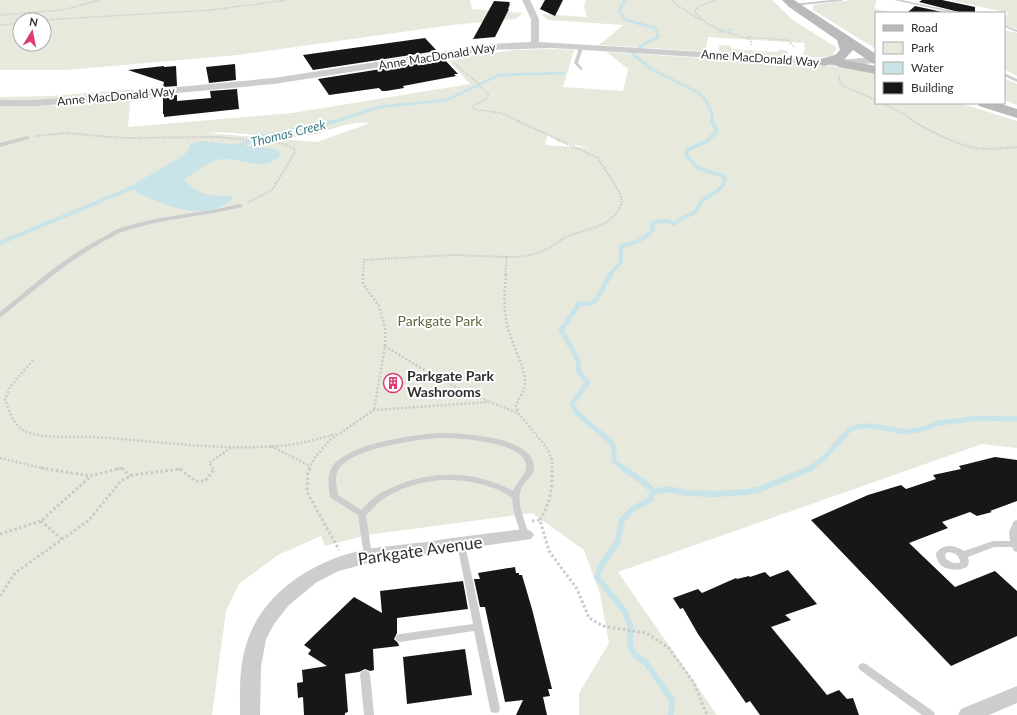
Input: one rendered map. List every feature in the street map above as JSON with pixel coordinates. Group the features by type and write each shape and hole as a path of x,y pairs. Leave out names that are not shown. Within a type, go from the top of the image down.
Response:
{"street":[{"path":"526,0 535,19 535,44"},
{"path":"790,3 843,40 875,59"},
{"path":"824,62 839,58 847,51 843,40"},
{"name":"Anne MacDonald Way","path":"0,103 64,101 274,81 490,47 535,44 824,62 838,68 875,60"},
{"path":"838,68 875,70"},
{"path":"987,104 1017,114"},
{"name":"Parkgate Avenue","path":"250,715 250,673 257,638 278,606 296,589 320,572 346,562 368,556 461,544 523,529"},
{"path":"968,715 1017,694"}],"lane":[{"path":"790,3 841,0"},
{"path":"896,0 955,12"},
{"path":"1005,26 1017,31"},
{"path":"581,69 576,63 582,46"},
{"path":"1005,75 1017,81"},
{"path":"0,145 27,138"},
{"path":"0,315 71,258 123,229 162,219 175,219 219,212 240,206"},
{"path":"362,514 334,496 332,479 335,470 342,461 355,454 399,440 427,436 451,435 475,437 491,440 524,453 530,465 529,473 517,488 515,496 523,529"},
{"path":"368,556 362,514 368,506 395,489 423,480 441,477 460,478 489,483 506,489 515,496"},
{"path":"963,555 993,544 1015,546 1013,534 1017,523"},
{"path":"461,544 495,709"},
{"path":"400,638 478,627"},
{"path":"863,667 930,715"},
{"path":"365,674 369,715"}],"path":[{"path":"0,15 50,12 82,6 100,0"},
{"path":"52,19 211,10 287,0"},
{"path":"673,0 674,3 694,18 751,40 751,45"},
{"path":"704,21 697,16 696,9 716,0"},
{"path":"0,25 12,24"},
{"path":"743,37 791,40"},
{"path":"788,40 795,48"},
{"path":"374,410 385,346 385,328 379,306 363,284 364,260 482,254 523,257 550,248 570,235 599,226 622,205 623,198 610,178 605,165 594,155 501,113 472,108 473,105 481,102 489,95 482,86 471,79 445,55"},
{"path":"838,68 840,82 843,86 875,100"},
{"path":"884,104 904,114 927,130 962,144 980,149 1017,147"},
{"path":"27,138 65,133 123,138 218,137 281,143 294,148 295,152 272,190 240,206"},
{"path":"507,257 504,292 505,315 509,332 525,376 523,391 516,405 518,413 547,448 552,460 553,480 549,504 540,520 523,529"},
{"path":"385,346 421,369 463,391 518,413"},
{"path":"33,360 8,389 5,399 9,411 20,428 24,431 51,436 136,440 191,446 232,447 304,443 339,434"},
{"path":"346,562 307,492 306,478 310,466 324,446 374,410 490,402"},
{"path":"271,446 310,466"},
{"path":"0,596 15,573 89,520 122,481 130,476 180,469 195,481 205,481 214,470 209,463 232,447"},
{"path":"0,458 90,476 122,468 130,476"},
{"path":"0,534 41,520 90,476"},
{"path":"41,520 62,539"},
{"path":"540,520 549,551 577,589 587,615 595,622 651,635 669,648 694,683 702,707 707,715"}],"green space":[{"path":"0,0 470,0 472,9 523,13 516,19 452,25 238,55 66,70 0,70"},
{"path":"586,0 772,0 793,20 837,48 832,56 809,57 802,54 805,50 804,43 708,37 706,49 701,51 599,45 623,25 548,20 541,14 587,17 584,7"},
{"path":"851,0 877,0 874,7 878,10 892,12 875,12 875,48 813,10 813,5"},
{"path":"950,0 1017,0 1017,29 1005,25 1005,16 1009,13"},
{"path":"1005,30 1017,33 1017,76 1005,70"},
{"path":"719,46 730,46 732,49 777,52 780,49 788,51 788,53 783,57 724,53 719,51"},
{"name":"Parkgate Park","path":"514,50 574,50 563,87 623,91 628,69 607,52 840,67 875,73 875,104 963,104 1017,121 1017,448 982,444 618,572 717,715 579,715 579,693 609,643 600,594 584,550 532,513 367,535 325,546 321,536 278,555 239,584 226,611 212,715 0,715 0,97 50,96 133,89 131,99 154,97 153,99 130,102 128,127 292,113 470,84 447,59","holes":["363,122 370,123 317,142 206,133 219,132 298,137 311,135 348,124","548,134 558,142 590,148 545,145"]},
{"path":"1005,78 1017,84 1017,105 1005,100"}],"water":[{"path":"202,141 269,148 279,151 280,156 265,164 225,159 217,160 184,179 195,189 206,194 234,196 224,205 209,210 198,211 177,208 166,205 136,192 134,184 181,157 187,152 191,144"}],"building":[{"path":"545,0 563,0 555,16 540,9"},
{"path":"922,0 942,0 975,7 975,12 959,12 919,2"},
{"path":"494,1 510,2 509,9 495,37 473,39"},
{"path":"915,6 942,12 908,12"},
{"path":"425,38 437,51 313,70 303,55"},
{"path":"444,59 458,74 454,74 456,76 403,86 404,88 386,91 382,91 379,88 329,95 318,79"},
{"path":"235,64 236,80 209,83 206,67"},
{"path":"176,66 177,86 163,87 164,82 128,70"},
{"path":"237,89 239,109 164,117 163,96 177,95 177,101 211,98 210,91"},
{"path":"995,457 1017,460 1017,501 990,511 992,512 977,516 970,512 942,522 948,528 909,543 955,587 995,571 1017,591 1017,636 951,666 811,520 868,495 901,485 906,489 936,479 933,475 961,469 959,466"},
{"path":"515,567 516,573 522,575 552,689 548,689 550,696 543,697 547,715 516,715 523,700 505,702 485,607 480,607 474,579 480,579 478,573"},
{"path":"788,570 817,604 785,615 791,620 771,627 827,695 839,690 847,699 853,698 859,715 760,715 750,701 746,703 698,634 683,608 680,609 673,598 698,589 702,593 736,578 750,577 765,572 770,577"},
{"path":"463,581 468,609 397,618 397,633 394,639 399,646 373,649 374,670 370,671 365,669 359,672 345,674 348,712 345,713 345,715 304,715 303,697 298,698 297,683 303,682 302,670 327,666 308,654 311,650 304,645 354,597 382,613 380,591"},
{"path":"465,649 472,695 407,704 403,657"}],"waterway":[{"path":"625,0 619,11 626,20 655,28 658,37 643,45 633,54 651,69 699,93 705,99 712,113 712,121"},
{"name":"Thomas Creek","path":"335,121 380,107 447,100 499,75 563,73"},
{"name":"Thomas Creek","path":"236,147 259,137 335,121"},
{"path":"610,275 621,262 621,246 634,243 642,239 653,230 652,225 655,222 667,221 674,224 691,214 696,211 699,204 703,200 716,192 722,186 725,177 698,168 686,155 687,150 706,142 717,131 712,121"},
{"name":"Thomas Creek","path":"0,243 141,184"},
{"path":"611,274 595,301 592,303 579,304 561,330 578,360 579,372 588,382 572,404 576,412 612,443 614,448 614,461 625,469"},
{"path":"810,469 824,458 849,430 859,426 872,426 905,432 923,429 939,423 980,418 1017,419"},
{"path":"623,468 644,482 653,492"},
{"path":"653,492 668,489 686,493 716,494 748,492 761,489 810,469"},
{"path":"653,492 651,499 633,509 622,520 617,543 602,564 597,577 625,612 630,625 630,645 635,655 646,663 672,700 671,715"}],"place":[{"name":"Parkgate Park Washrooms","path":"393,383"}]}
